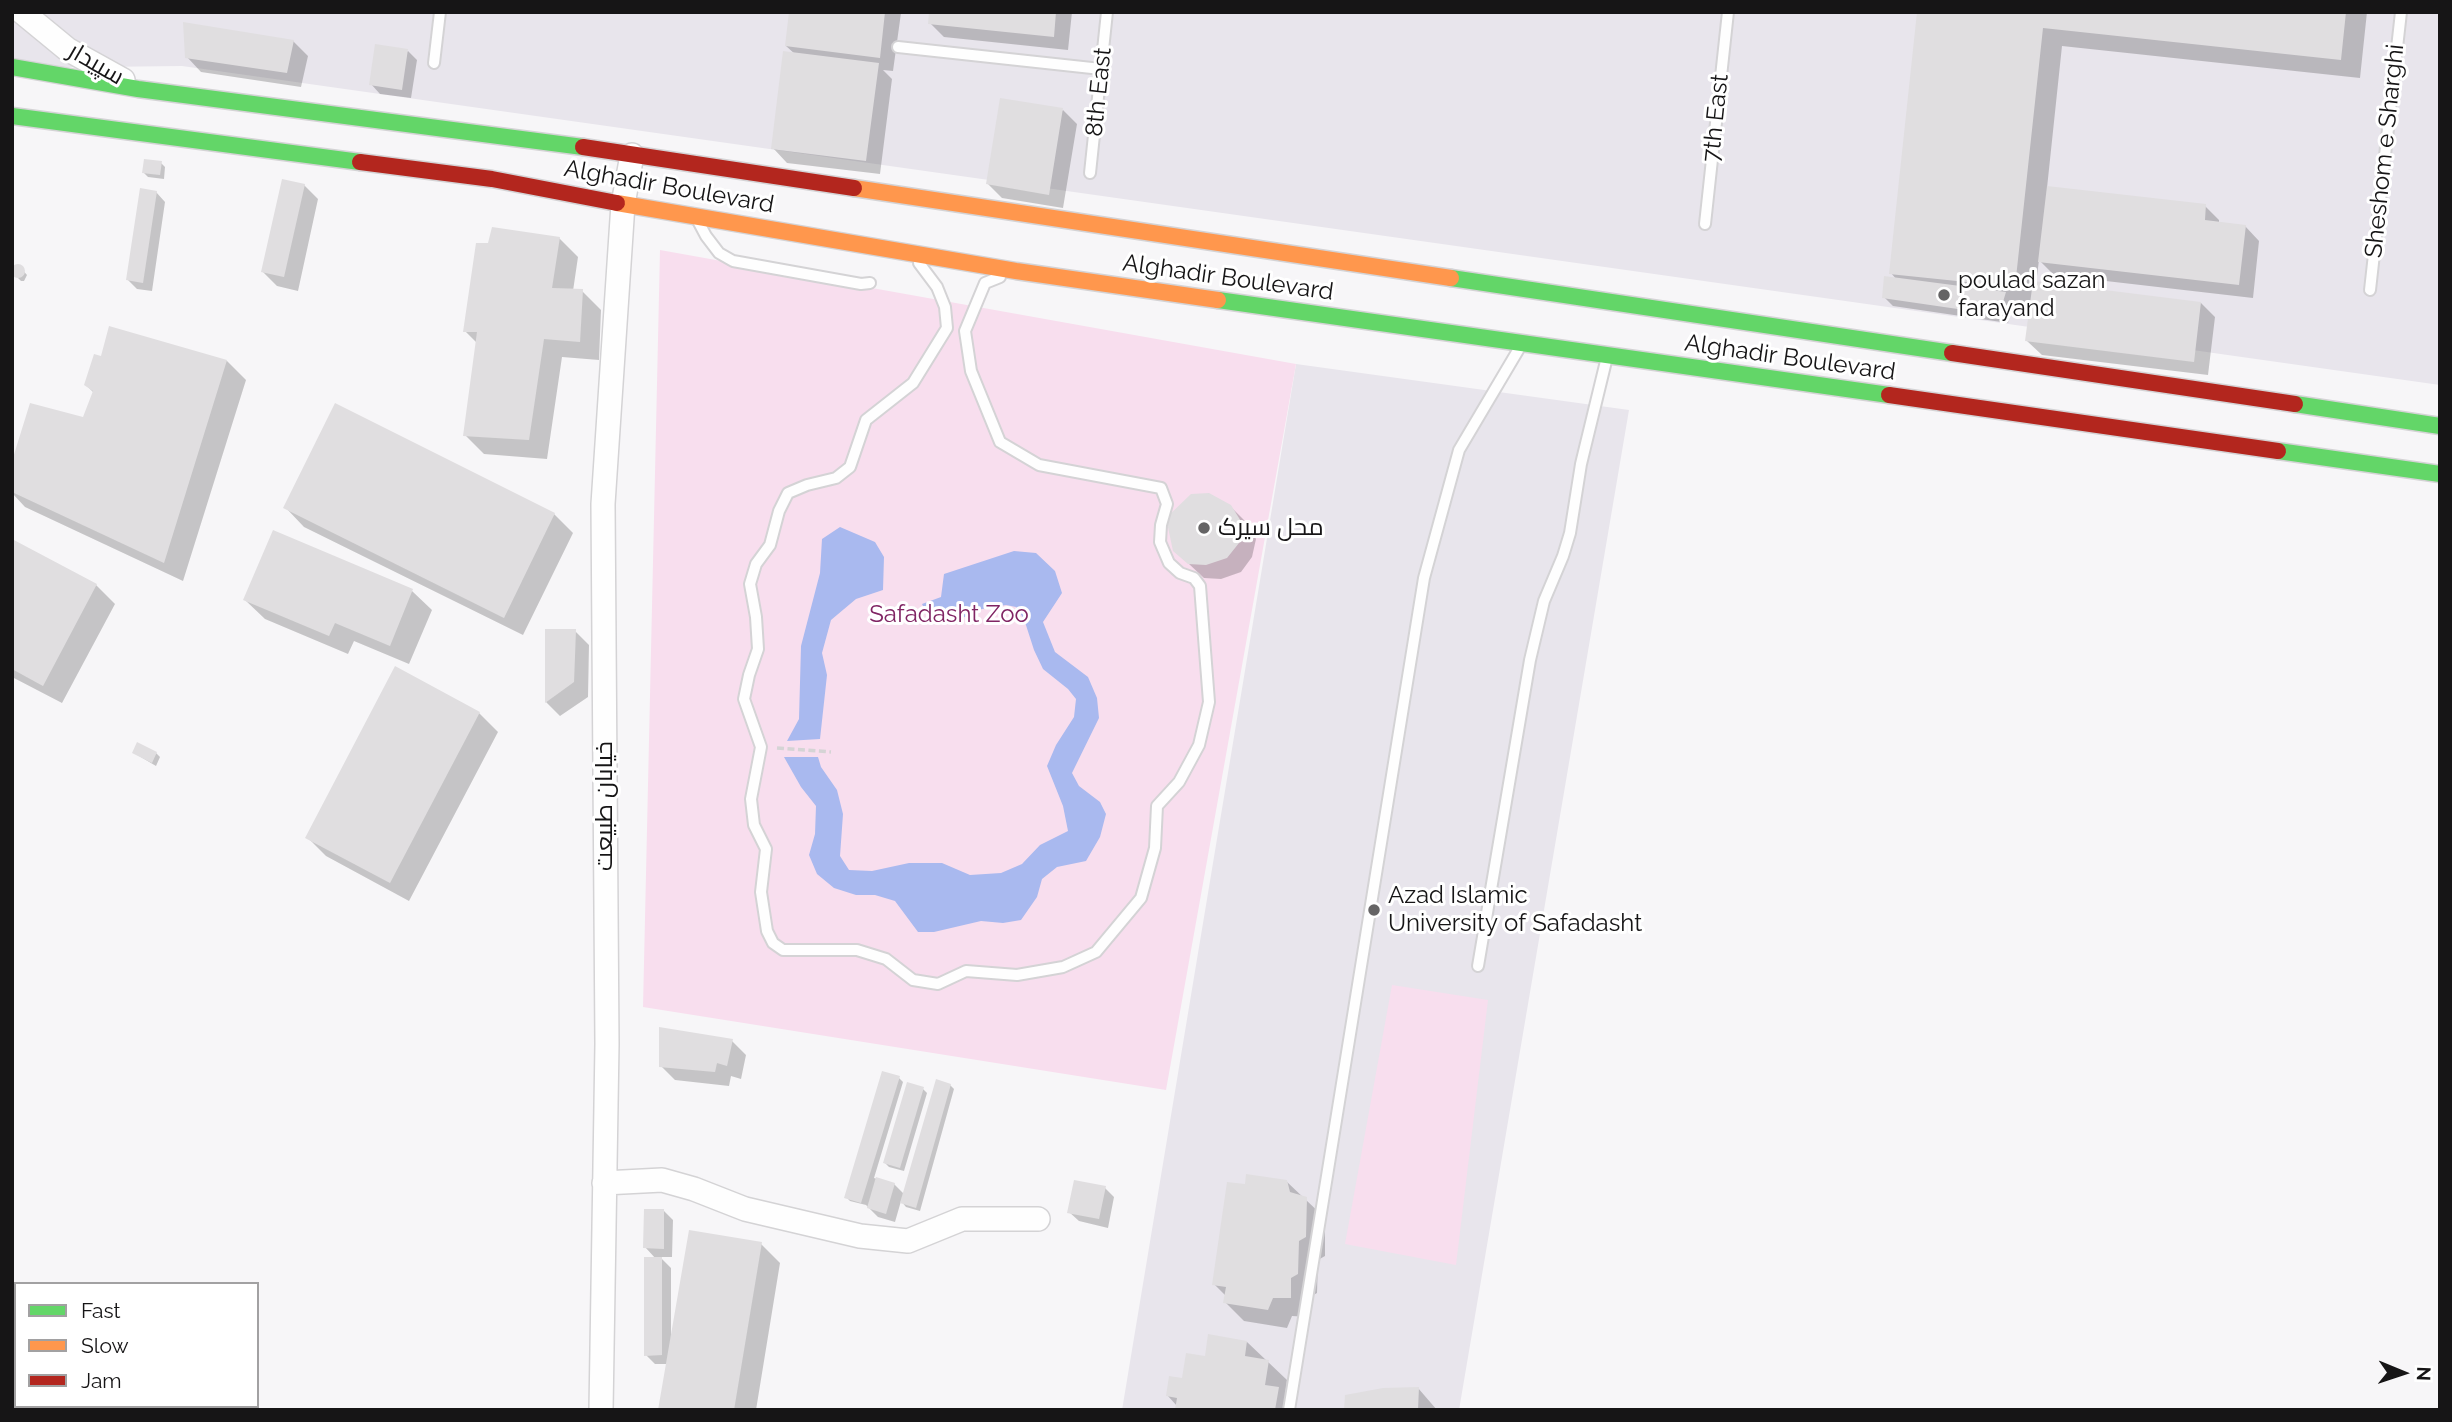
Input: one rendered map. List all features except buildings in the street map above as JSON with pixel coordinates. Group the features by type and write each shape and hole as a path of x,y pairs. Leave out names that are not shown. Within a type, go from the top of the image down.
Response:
{"street":[{"name":"سپیدار","path":"22,12 67,49 138,89"},
{"name":"Alghadir Boulevard","path":"12,67 138,89 508,135 2440,426"},
{"name":"Alghadir Boulevard","path":"12,116 496,168 623,204 1016,271 2440,474"},
{"path":"496,168 508,135"},
{"name":"خیابان طبیعت","path":"601,1410 607,1030 603,504 623,204 632,155"},
{"path":"604,1183 662,1180 745,1209 859,1236 908,1241 962,1219 1038,1219"}],"lane":[{"path":"434,63 440,12"},
{"name":"8th East","path":"1090,173 1107,12"},
{"name":"7th East","path":"1704,224 1728,12"},
{"name":"Sheshom e Sharghi","path":"2370,290 2401,12"},
{"path":"898,47 1101,69"},
{"path":"695,216 719,253 733,261 861,284 870,283"},
{"path":"910,254 937,287 945,307 947,328 913,383 866,420 850,467 836,478 788,493 779,511 770,545 756,564 750,584 758,649 744,699 761,747 751,799 754,825 766,849 761,892 767,930 773,943 783,950 857,950 886,959 913,980 938,984 966,971 1017,975 1063,967 1096,951 1141,898 1155,848 1157,806 1179,782 1199,745 1209,702 1200,586 1194,578 1180,573 1169,563 1160,542 1167,504 1161,488 1039,465 1000,442 971,371 965,331 985,283 1016,271"},
{"path":"1289,1410 1424,578 1459,450 1524,342"},
{"path":"1478,966 1530,660 1544,601 1570,533 1581,464 1607,354"}],"path":[{"path":"761,747 831,752"}],"shaded area":[{"path":"12,12 2440,12 2440,385 182,66 12,68"},
{"name":"Azad Islamic University of Safadasht","path":"1296,364 1629,410 1459,1410 1122,1410"}],"green space":[{"name":"Safadasht Zoo","path":"660,250 1296,364 1166,1090 643,1007"},
{"path":"1392,985 1488,1000 1456,1265 1345,1244"}],"water":[{"path":"840,527 875,542 884,557 883,590 856,599 831,620 822,653 827,675 820,739 787,741 799,719 801,646 820,573 822,539"},
{"path":"1014,551 1036,553 1055,571 1062,593 1043,622 1055,652 1088,677 1097,698 1099,718 1072,773 1079,786 1100,802 1106,814 1100,837 1086,861 1057,867 1042,879 1037,897 1021,920 1003,923 981,921 934,932 918,932 895,901 875,895 856,895 834,888 817,874 809,855 815,834 816,806 801,787 784,757 818,757 821,767 837,790 843,814 840,856 849,870 872,871 909,863 942,863 970,875 1001,873 1022,864 1040,845 1068,831 1063,806 1047,766 1056,745 1074,717 1076,699 1043,669 1024,619 1016,607 1006,605 982,609 956,621 929,618 922,604 941,597 944,574"}],"traffic: fast":[{"path":"12,67 138,89 583,147"},
{"path":"12,116 360,162"},
{"path":"1451,278 1952,353"},
{"path":"1218,300 1889,395"},
{"path":"2295,404 2440,426"},
{"path":"2278,451 2440,474"}],"traffic: slow":[{"path":"854,188 1451,278"},
{"path":"617,203 1016,271 1218,300"}],"traffic: jam":[{"path":"583,147 854,188"},
{"path":"360,162 492,179 617,203"},
{"path":"1952,353 2295,404"},
{"path":"1889,395 2278,451"}],"place":[{"name":"poulad sazan farayand","path":"1944,295"},
{"name":"محل سیرک","path":"1204,528"},
{"name":"Azad Islamic University of Safadasht","path":"1374,910"}]}
